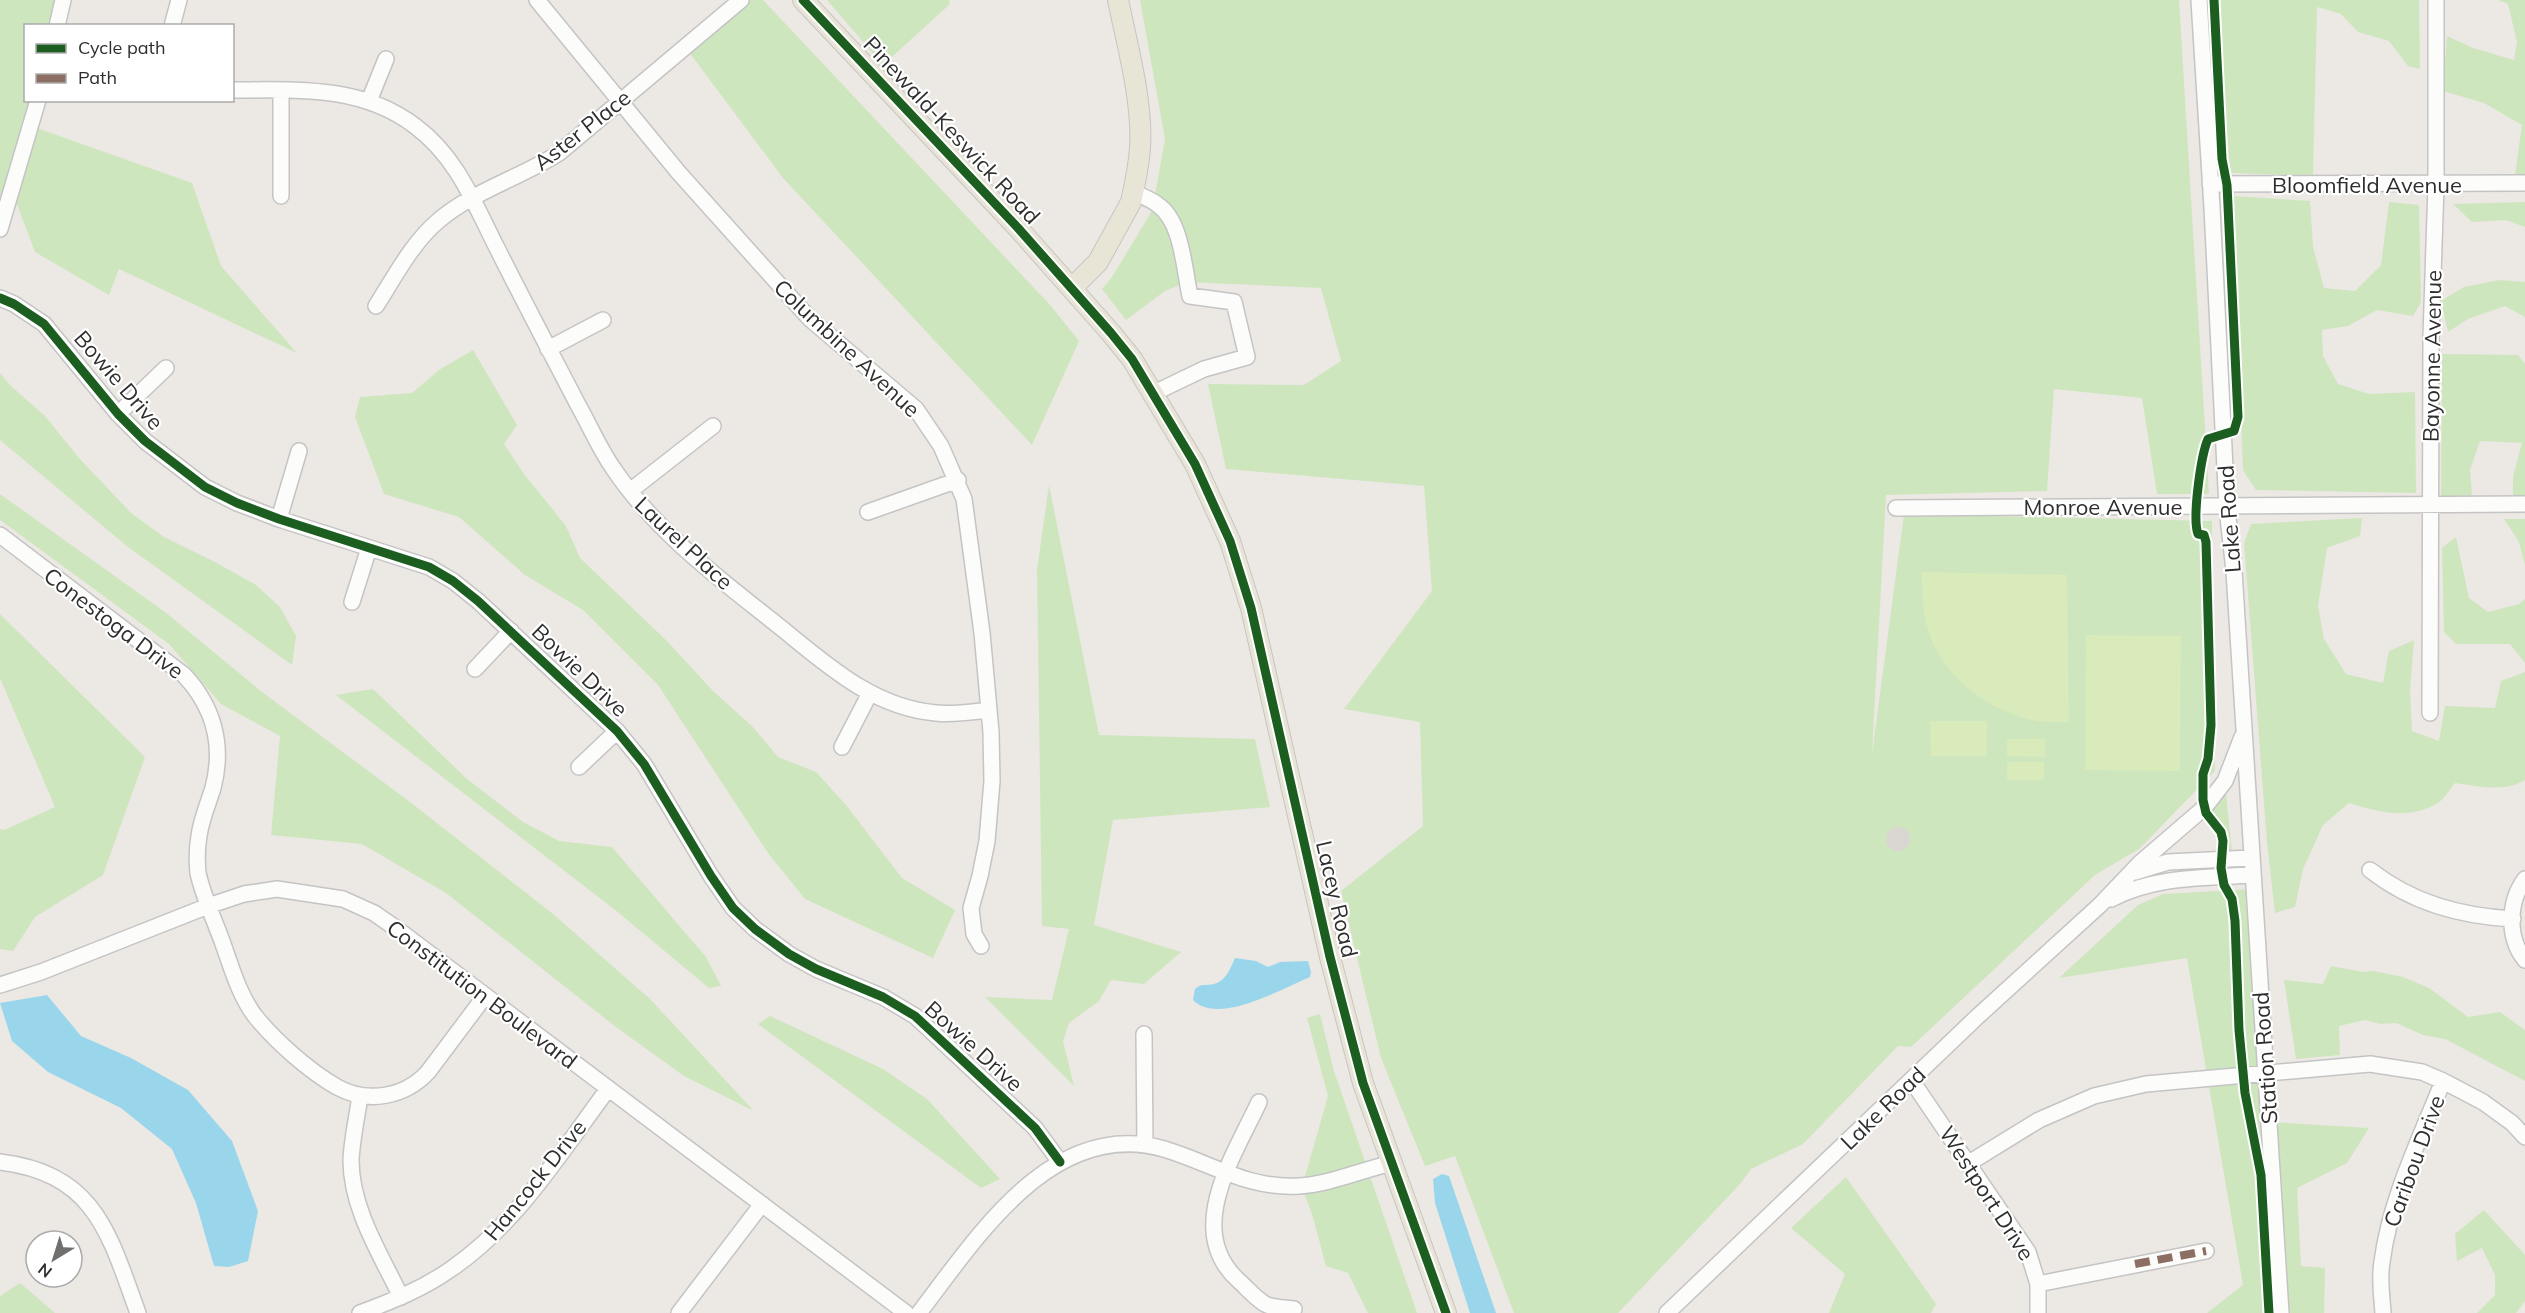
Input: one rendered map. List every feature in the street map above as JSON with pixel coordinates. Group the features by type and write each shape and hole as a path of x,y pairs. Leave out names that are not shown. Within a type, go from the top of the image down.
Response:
{"main road":[{"name":"Pinewald-Keswick Road","path":"803,0 1072,288 1132,359 1154,393"},
{"path":"1072,288 1098,262 1131,201 1133,192 1140,135 1135,84 1118,0"},
{"name":"Lacey Road","path":"1154,393 1183,442 1230,541 1251,608 1340,999 1363,1083 1446,1313"}],"street":[{"path":"57,24 63,0"},
{"path":"173,24 179,0"},
{"name":"Columbine Avenue","path":"537,0 710,209 810,319 916,409 941,446 958,480 966,510 982,633 989,710 992,781 980,876 971,908 974,934 981,946"},
{"name":"Aster Place","path":"376,306 407,259 436,223 473,198 535,168 558,153 741,0"},
{"name":"Lake Road","path":"2100,905 2131,889 2147,884 2252,875 2244,730 2227,508 2199,0"},
{"name":"Bayonne Avenue","path":"2430,713 2431,336 2436,184 2436,0"},
{"path":"369,101 386,59"},
{"name":"Laurel Place","path":"234,90 342,93 369,101 412,123 428,135 443,151 473,198 548,349 611,466 668,533 827,666 870,693 921,712 957,713 989,710"},
{"path":"281,90 281,196"},
{"path":"0,229 37,102"},
{"name":"Bloomfield Avenue","path":"2210,184 2525,183"},
{"path":"1133,192 1159,205 1171,217 1177,234 1190,296 1234,302 1247,357 1204,369 1154,393"},
{"name":"Bowie Drive","path":"0,298 44,324 118,414 145,441 205,487 237,503 279,519 406,558 445,576 478,601 617,731 644,764 711,876 733,908 789,954 816,969 883,996 915,1016 1035,1128 1060,1162"},
{"path":"548,349 603,320"},
{"path":"118,414 166,368"},
{"path":"630,491 713,426"},
{"path":"279,519 299,451"},
{"path":"868,512 958,480"},
{"name":"Monroe Avenue","path":"1896,508 2227,508 2525,504"},
{"name":"Conestoga Drive","path":"0,536 184,675 202,697 214,728 218,752 215,778 199,837 198,871 208,906 243,996 254,1014 274,1037 316,1072 346,1092 360,1096 393,1094 418,1082 485,996"},
{"path":"352,602 369,548"},
{"path":"475,669 511,631"},
{"path":"842,747 870,693"},
{"path":"2131,873 2140,862 2217,794 2225,781 2244,730"},
{"path":"579,768 617,731"},
{"name":"Lake Road","path":"1666,1313 1977,1017 2100,905 2131,873 2168,862 2250,858"},
{"path":"2370,870 2381,879 2425,903 2487,917 2513,919"},
{"name":"Station Road","path":"2252,875 2281,1313"},
{"path":"2525,879 2515,902 2513,919 2514,942 2525,960"},
{"name":"Constitution Boulevard","path":"0,985 41,972 244,894 277,889 343,899 374,913 906,1313"},
{"path":"1144,1034 1145,1145"},
{"path":"1969,1163 2039,1120 2094,1096 2146,1084 2379,1064 2422,1072 2444,1081 2482,1102 2512,1123 2525,1137"},
{"name":"Westport Drive","path":"1912,1081 2028,1252 2038,1284 2038,1313"},
{"name":"Caribou Drive","path":"2383,1313 2381,1263 2390,1223 2404,1178 2444,1081"},
{"name":"Hancock Drive","path":"360,1313 401,1297 451,1270 495,1234 520,1206 609,1089"},
{"path":"360,1096 351,1160 353,1180 367,1226 401,1297"},
{"path":"1258,1102 1226,1174 1213,1218 1214,1236 1223,1264 1267,1305 1294,1309"},
{"path":"919,1313 1001,1210 1028,1184 1060,1162 1097,1148 1145,1145 1165,1150 1256,1184 1300,1186 1327,1182 1392,1162"},
{"path":"0,1162 40,1170 59,1179 88,1202 111,1240 138,1313"},
{"path":"679,1313 762,1204"},
{"path":"2038,1284 2206,1251"}],"green space":[{"path":"0,0 60,0 55,24 24,24 24,102 39,102 34,127 192,183 221,266 297,353 119,269 109,295 35,252 15,199 0,231"},
{"path":"749,0 763,0 1051,306 1079,341 1032,445 783,178 686,48"},
{"path":"827,0 949,0 950,4 883,65"},
{"path":"1140,0 2179,0 2209,494 2157,494 2142,398 2054,389 2047,491 1886,495 1872,754 1904,514 2212,521 2212,686 2215,771 2139,849 2095,875 1911,1047 1898,1046 1803,1144 1751,1169 1741,1183 1618,1313 1514,1313 1455,1156 1425,1166 1381,1058 1341,891 1423,826 1420,722 1344,709 1432,591 1424,486 1226,469 1208,384 1304,385 1341,361 1321,288 1187,282 1165,291 1126,320 1102,289 1112,277 1152,211 1165,139"},
{"path":"2218,0 2419,0 2420,69 2408,66 2389,41 2358,32 2341,14 2317,7 2313,176 2230,173"},
{"path":"2498,0 2525,0 2525,174 2515,175 2522,125 2484,103 2443,91 2447,36 2473,48 2514,60 2517,42 2508,4"},
{"path":"2233,196 2310,201 2313,247 2324,288 2355,291 2381,265 2389,202 2419,205 2421,302 2413,316 2377,310 2348,326 2322,330 2323,356 2338,384 2369,394 2415,392 2416,493 2256,490 2243,470"},
{"path":"2525,202 2525,227 2506,220 2472,222 2453,204"},
{"path":"2499,280 2525,282 2525,317 2505,306 2468,319 2448,332 2441,301 2464,287"},
{"path":"473,350 517,425 504,444 524,474 566,526 580,558 667,641 713,691 753,727 778,757 816,772 846,805 902,878 955,910 933,958 805,899 768,853 658,685 583,610 525,575 459,517 384,494 355,417 360,397 412,393 439,370"},
{"path":"2442,354 2518,355 2525,364 2525,495 2513,496 2513,477 2522,443 2480,441 2470,470 2472,495 2441,497"},
{"path":"0,373 45,416 79,458 131,513 164,537 256,585 280,607 296,636 292,665 128,547 0,440"},
{"path":"1049,485 1099,735 1255,739 1270,807 1113,820 1094,925 1181,952 1144,984 1111,980 1099,1001 1069,1023 1063,1041 1074,1086 985,997 1052,1000 1069,929 1042,926 1037,570"},
{"path":"0,494 165,612 262,692 410,802 553,914 650,999 754,1111 684,1076 616,1027 446,893 362,844 271,835 280,736 221,704 169,644 0,520"},
{"path":"2362,518 2360,536 2327,548 2318,606 2324,639 2346,674 2383,683 2389,651 2414,640 2410,690 2412,731 2439,741 2445,706 2495,708 2501,681 2525,672 2525,780 2500,787 2455,783 2439,802 2415,812 2392,813 2349,803 2323,825 2303,869 2295,907 2275,913 2267,842 2244,543 2251,524"},
{"path":"2504,519 2525,519 2525,565 2519,542"},
{"path":"2456,537 2469,598 2488,612 2519,604 2525,599 2525,663 2510,644 2456,644 2444,632 2442,548"},
{"path":"1921,572 2067,575 2069,722 2038,721 2011,714 1980,697 1953,673 1933,644 1927,627 1923,607"},
{"path":"0,614 145,757 103,875 35,917 13,951 0,949 0,829 4,830 55,807 0,678"},
{"path":"2086,635 2181,636 2180,771 2085,770"},
{"path":"373,689 467,779 523,822 559,841 612,847 706,957 721,986 709,988 614,909 336,695"},
{"path":"1930,721 1987,721 1987,756 1931,756"},
{"path":"2007,739 2045,739 2045,757 2007,756"},
{"path":"2007,762 2044,762 2044,780 2007,780"},
{"path":"2226,794 2232,852 2226,854 2222,828 2208,813"},
{"path":"2253,889 2271,1122 2369,1128 2347,1163 2297,1188 2301,1266 2325,1268 2324,1313 2207,1313 2243,1285 2187,958 2059,978 2138,905 2163,894"},
{"path":"2331,966 2403,977 2429,988 2468,1017 2500,1012 2525,1030 2525,1081 2445,1039 2423,1035 2396,1023 2380,1024 2365,1020 2339,1026 2340,1055 2296,1059 2284,980 2323,984"},
{"path":"1320,1014 1334,1071 1417,1313 1368,1313 1348,1273 1326,1266 1302,1187 1328,1096 1307,1018"},
{"path":"770,1016 883,1069 927,1099 1000,1179 981,1188 758,1024"},
{"path":"1846,1177 1936,1304 1931,1313 1829,1313 1845,1274 1791,1228"},
{"path":"2484,1210 2525,1255 2525,1301 2516,1313 2477,1313 2495,1295 2495,1275 2482,1248 2457,1261 2455,1234"},
{"path":"20,1283 24,1289 27,1289 55,1313 0,1313 0,1296"}],"shaded area":[{"path":"1898,827 1903,828 1909,834 1909,844 1903,850 1898,851 1893,850 1887,844 1886,839 1887,834 1893,828"}],"water":[{"path":"1235,958 1256,961 1268,967 1280,962 1308,961 1310,977 1268,996 1234,1007 1218,1009 1204,1007 1193,1000 1195,989 1199,986 1214,984 1222,980"},
{"path":"47,995 81,1036 131,1058 188,1090 232,1141 258,1211 248,1261 229,1267 214,1266 196,1203 172,1149 121,1108 48,1072 12,1041 0,1003"},
{"path":"1442,1174 1449,1176 1496,1313 1470,1313 1435,1203 1433,1179"}],"marked path":[{"path":"2135,1264 2206,1251"}],"cycle path":[{"path":"803,0 1018,228 1111,333 1132,359 1195,464 1230,541 1251,608 1330,957 1363,1083 1446,1313"},
{"path":"2214,0 2222,159 2227,185 2238,417 2234,431 2208,439 2198,487 2196,526 2198,534 2204,535 2206,542 2211,725 2208,759 2203,774 2203,800 2206,813 2221,832 2223,841 2221,868 2224,885 2232,899 2235,921 2239,1030 2245,1093 2261,1175 2269,1313"},
{"path":"0,298 14,304 44,324 118,414 145,441 205,487 237,503 279,519 429,567 453,581 478,601 617,731 644,764 711,876 733,908 755,929 789,954 816,969 883,997 915,1016 1035,1128 1060,1162"}]}
